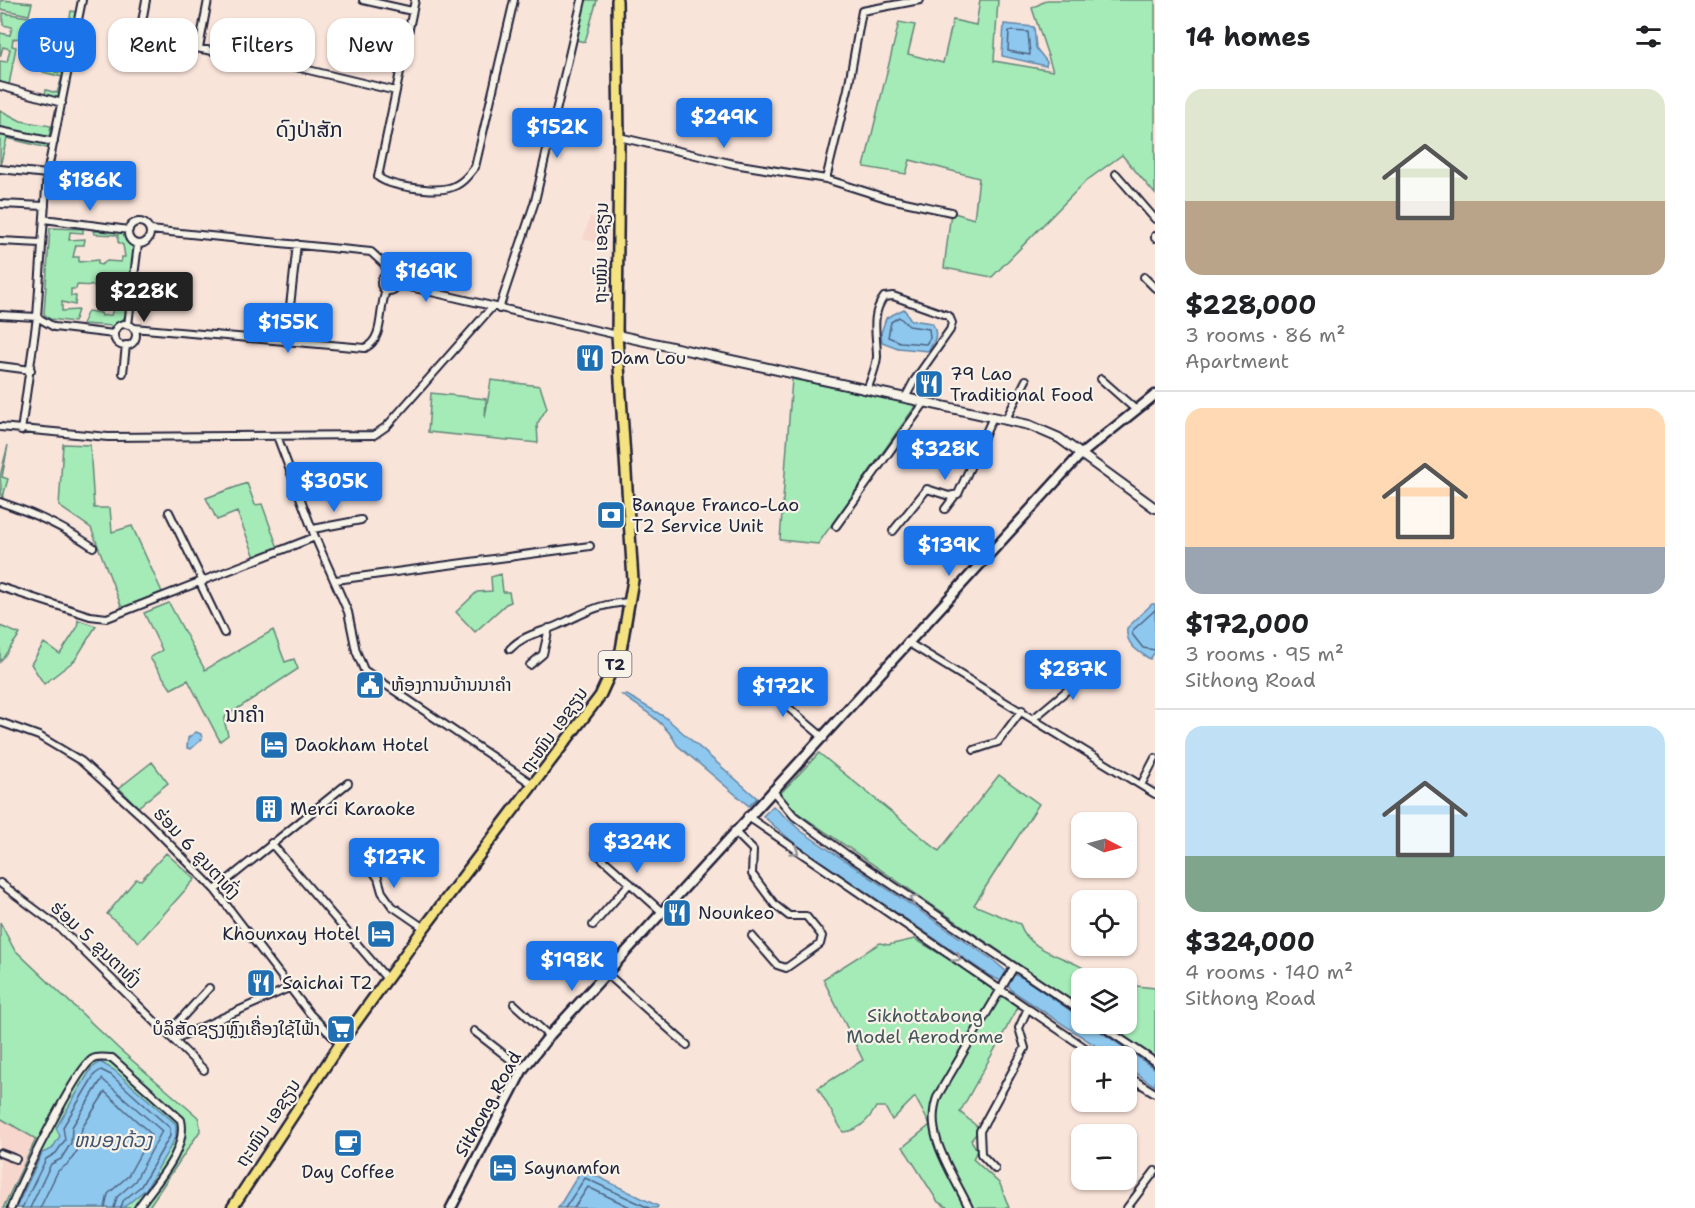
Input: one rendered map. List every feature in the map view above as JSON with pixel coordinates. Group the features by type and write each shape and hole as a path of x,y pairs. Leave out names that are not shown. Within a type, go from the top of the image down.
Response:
{"main road":[{"name":"ຖະໜົນ ເອຊຽນ","path":"231,1208 340,1044 424,928 534,786 600,696 621,650 633,580 631,506 617,335 619,136 617,0"},
{"name":"Sithong Road","path":"451,1208 523,1070 549,1036 734,831 824,738 907,642 1080,455 1155,395"}],"street":[{"path":"21,431 37,317 47,174 82,0"},
{"path":"146,0 139,38 292,66 396,91"},
{"path":"199,48 208,0"},
{"path":"363,0 412,11"},
{"path":"415,0 378,177 388,183 430,189 450,188 463,182 475,167 514,0"},
{"path":"0,428 108,437 374,435 387,426 496,308 535,201 582,0"},
{"path":"826,179 844,106 862,11 920,0"},
{"path":"0,86 62,103"},
{"path":"0,131 54,142"},
{"path":"619,136 734,164 826,179 886,198 951,212"},
{"path":"0,169 47,174"},
{"path":"1116,174 1155,219"},
{"path":"0,204 45,206"},
{"path":"44,219 129,230 139,222 146,224 150,230 148,240 138,244"},
{"path":"129,230 130,238 138,244"},
{"path":"150,230 371,252 384,264 389,275 396,279 397,284"},
{"path":"0,241 41,243"},
{"path":"123,373 126,345 135,338 131,327 138,244"},
{"path":"286,342 297,244"},
{"path":"114,334 120,325 286,342 368,347 377,334 386,291 381,282 389,275"},
{"path":"1144,276 1155,288"},
{"path":"397,284 617,335 1006,419 1044,430 1155,508"},
{"path":"386,291 393,290 397,284"},
{"path":"867,390 876,357 875,320 878,305 884,297 893,296 949,316 952,323 950,330 914,381 905,398"},
{"path":"0,315 37,317 54,327 114,334"},
{"path":"114,334 118,343 126,345"},
{"path":"0,366 31,369"},
{"path":"1101,379 1136,410"},
{"path":"1006,419 1026,380"},
{"path":"836,526 925,402"},
{"path":"945,509 954,497 993,417"},
{"path":"277,436 315,537 336,580 348,612 356,651 364,670 534,786"},
{"path":"893,531 927,489 954,497"},
{"path":"0,502 27,511 63,528 93,547"},
{"path":"169,512 224,633"},
{"path":"313,529 361,520"},
{"path":"0,587 90,616 108,618 315,537"},
{"path":"336,580 590,546"},
{"path":"510,649 525,637 597,606 630,602"},
{"path":"530,665 543,654 549,628"},
{"path":"907,642 1022,710 1155,794"},
{"path":"1034,718 1077,682 1091,665"},
{"path":"757,681 824,738"},
{"path":"974,750 998,742 1022,710"},
{"name":"ຮ່ອມ 6 ຂູນຕາທົ່ງ","path":"0,722 39,736 81,761 146,820 215,890 310,1014 340,1044"},
{"path":"1141,785 1155,758"},
{"path":"215,890 348,783"},
{"path":"772,790 803,823 1013,969 1071,1005"},
{"path":"748,816 1003,985 1028,1008 1083,1046"},
{"path":"734,831 753,850 752,874 775,905 789,916 806,916 822,936 820,944 786,968 777,965 752,936"},
{"path":"271,843 387,979"},
{"path":"596,853 662,912"},
{"path":"362,856 378,878 382,892 392,906 424,928"},
{"name":"ຮ່ອມ 5 ຂູນຕາທົ່ງ","path":"0,883 60,928 169,1032 204,1070"},
{"path":"593,925 630,883"},
{"path":"969,1208 936,1139 932,1110 938,1095 1013,969"},
{"path":"606,974 687,1045"},
{"path":"175,1039 291,987"},
{"path":"169,1032 209,988"},
{"path":"514,1004 549,1036"},
{"path":"995,1169 981,1154 980,1131 1025,1048 1019,1028 1028,1008"},
{"path":"474,1031 523,1070"},
{"path":"1113,1034 1155,1062"},
{"path":"11,1208 62,1104 87,1064 95,1058 111,1058 181,1120 184,1131 181,1145 138,1208"},
{"path":"1137,1082 1155,1093"},
{"path":"0,1153 16,1159"},
{"path":"1126,1208 1155,1171"}],"shaded area":[{"path":"590,216 606,222 604,244 583,239"},
{"path":"0,1118 37,1139 3,1207 0,1206"}],"green space":[{"path":"1,0 32,3 29,15 0,9"},
{"path":"586,0 597,0 585,42 576,40"},
{"path":"980,0 998,0 994,61 1053,71 1032,8 1047,0 1155,0 1155,194 1122,155 1086,181 992,277 944,268 951,212 974,219 979,178 910,160 906,174 864,167 899,22 915,25 908,54 943,63 953,20 976,25"},
{"path":"71,11 77,12 76,18 70,18"},
{"path":"3,13 34,18 18,18 18,38 13,39 12,46 16,47 9,85 0,83 0,61 7,62 10,49 3,47 0,57 0,33 10,35 12,27 3,25"},
{"path":"43,72 65,73 57,105 43,102 46,90 57,93 62,77"},
{"path":"0,110 21,121 51,126 47,148 7,138 0,166"},
{"path":"50,228 83,229 83,233 70,232 69,240 85,239 84,245 76,245 73,257 79,257 79,262 98,260 98,264 101,265 107,261 121,262 122,257 125,257 123,245 118,242 118,235 95,234 93,231 124,232 134,247 126,316 113,326 82,324 88,311 101,313 102,316 111,315 114,307 121,303 118,291 104,290 105,283 97,282 96,286 77,285 76,289 71,289 71,296 76,296 75,305 62,302 62,311 78,310 74,322 50,319 44,314"},
{"path":"792,379 914,404 914,408 818,544 780,540"},
{"path":"491,380 540,386 547,408 537,424 538,443 428,432 431,393 486,399 485,418"},
{"path":"63,444 90,445 94,508 110,508 112,532 132,526 162,592 122,608 91,528 59,506"},
{"path":"8,445 2,477 8,479 2,500 0,476"},
{"path":"247,483 255,505 262,504 278,548 255,557 237,512 217,520 206,498"},
{"path":"501,574 503,592 509,592 511,602 475,632 456,612 477,592 492,591 491,577"},
{"path":"169,603 205,670 273,630 285,662 294,659 298,669 226,716 224,720 228,735 220,741 188,680 171,689 150,658 162,650 144,613"},
{"path":"78,620 96,626 75,660 44,684 31,664 44,643 60,654 77,628"},
{"path":"0,626 20,634 0,662"},
{"path":"819,753 939,851 999,775 1039,804 974,905 1020,924 1026,935 1044,950 1083,968 1071,968 1071,1000 798,813 779,795"},
{"path":"152,762 168,783 138,807 119,788"},
{"path":"166,853 195,879 139,942 107,914 136,879 141,880"},
{"path":"0,922 14,949 119,1049 199,1118 200,1131 148,1208 3,1208 36,1139 0,1118"},
{"name":"Sikhottabong Model Aerodrome","path":"915,939 1021,1002 960,1112 980,1129 971,1140 977,1150 973,1159 1000,1184 1009,1208 948,1208 938,1202 903,1147 930,1125 915,1097 892,1120 885,1107 876,1107 863,1124 854,1130 843,1132 818,1088 863,1060 823,979 880,943 888,945"},
{"path":"1137,986 1155,988 1155,1057 1120,1034 1137,1034"}],"water":[{"path":"1004,24 1034,27 1036,48 1047,62 1046,66 1002,56"},
{"path":"904,309 911,320 932,323 935,338 928,351 898,348 882,342 881,333 886,318"},
{"path":"1152,604 1155,604 1155,652 1150,659 1130,643 1127,628"},
{"path":"622,695 627,695 665,717 757,798 749,806 677,745 667,729"},
{"path":"196,732 201,734 202,739 191,749 187,748 188,738"},
{"path":"773,806 801,831 993,960 1007,972 1023,978 1071,1011 1071,1030 1011,990 1008,984 990,976 794,843 763,816"},
{"path":"1078,1034 1104,1034 1122,1046 1096,1046"},
{"path":"1137,1057 1155,1069 1155,1086 1137,1074"},
{"name":"ຫນອງດ້ວງ","path":"100,1062 114,1070 176,1124 176,1137 146,1189 123,1208 16,1208 42,1153 52,1149 60,1136 56,1128 91,1069"},
{"path":"582,1169 658,1206 657,1208 558,1208"}],"place":[{"name":"Dam Lou","path":"590,358"},
{"name":"79 Lao Traditional Food","path":"929,384"},
{"name":"Banque Franco-Lao T2 Service Unit","path":"611,515"},
{"name":"ຫ້ອງການບ້ານນາຄໍາ","path":"370,685"},
{"name":"Daokham Hotel","path":"274,745"},
{"name":"Merci Karaoke","path":"269,809"},
{"name":"Nounkeo","path":"677,913"},
{"name":"Khounxay Hotel","path":"381,934"},
{"name":"Saichai T2","path":"261,983"},
{"name":"ບໍລິສັດຊຽງຫຼົງເຄື່ອງໃຊ້ໄຟ້າ","path":"341,1029"},
{"name":"Day Coffee","path":"348,1143"},
{"name":"Saynamfon","path":"503,1168"}],"district":[{"name":"ດົງປ່າສັກ","path":"309,130"},
{"name":"ນາຄຳ","path":"245,715"}]}
